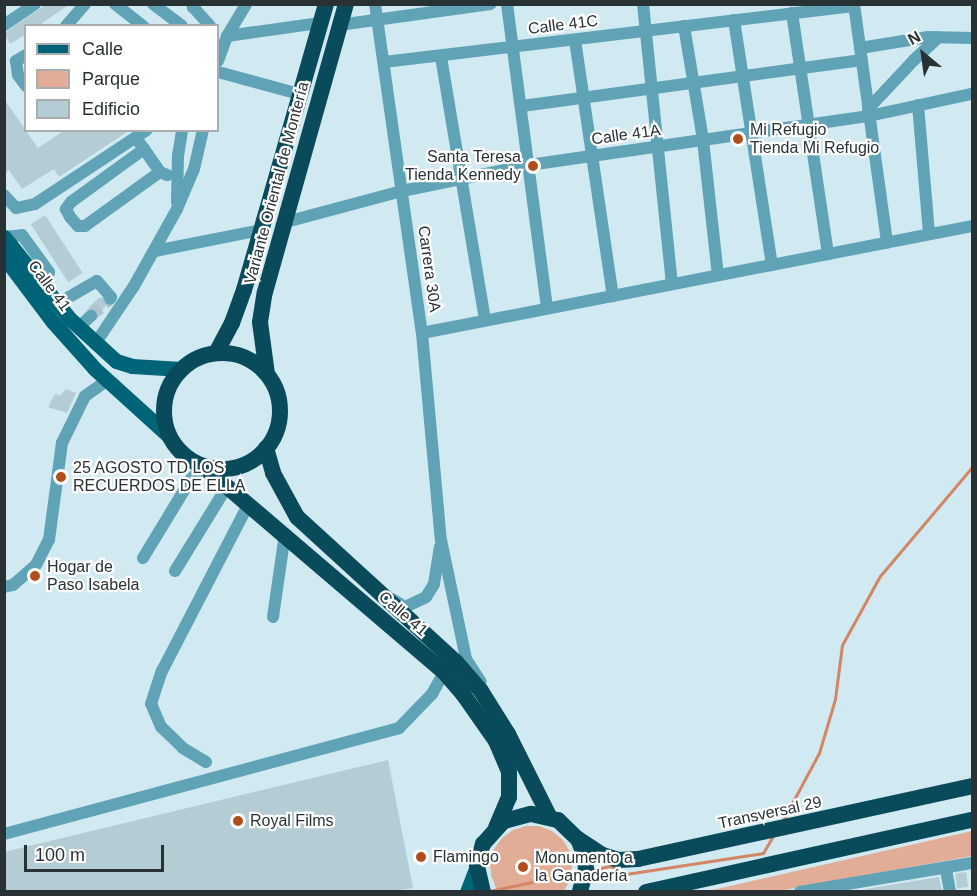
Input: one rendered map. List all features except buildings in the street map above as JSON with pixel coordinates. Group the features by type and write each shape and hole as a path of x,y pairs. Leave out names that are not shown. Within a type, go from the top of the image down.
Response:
{"highway":[{"name":"Variante Oriental de Montería","path":"216,353 236,312 326,4"},
{"name":"Variante Oriental de Montería","path":"267,374 260,322 265,292 346,4"},
{"path":"216,353 244,357 267,374 279,398 280,411 274,437 266,448 242,465 223,469 204,467 179,452 164,422 166,393 181,369 203,356 216,353"},
{"name":"Calle 41","path":"266,448 279,488 297,517 456,662 481,691 508,734 549,816"},
{"name":"Calle 41","path":"204,467 228,485 444,672 480,714 504,757 510,785 505,809 496,827 483,844 477,866"},
{"name":"Transversal 29","path":"549,816 566,825 578,839 603,855 618,860 638,859 972,786"},
{"path":"496,827 521,815 549,816"},
{"path":"646,891 972,820"},
{"path":"578,839 585,856 586,869 580,891"},
{"path":"477,866 483,891"}],"main road":[{"name":"Calle 41","path":"4,237 78,328 116,361 132,366 181,369"},
{"name":"Calle 41","path":"4,257 53,322 108,380 169,436"},
{"path":"467,891 477,866"}],"street":[{"path":"4,25 35,4"},
{"path":"68,24 86,4"},
{"path":"115,4 140,24"},
{"path":"153,4 179,23 187,4"},
{"path":"195,4 193,7 208,24"},
{"path":"219,52 246,4"},
{"name":"Carrera 30A","path":"375,4 422,333 441,540"},
{"path":"339,25 491,4"},
{"path":"507,4 547,308"},
{"path":"643,4 672,284"},
{"path":"854,5 887,243"},
{"name":"Calle 41C","path":"384,62 441,57 854,5"},
{"path":"792,13 828,254"},
{"path":"734,20 754,134 772,265"},
{"path":"227,36 321,22"},
{"path":"684,26 703,140 718,275"},
{"path":"522,106 801,68 938,38 972,38"},
{"path":"869,112 914,60 938,38"},
{"path":"575,40 613,296"},
{"path":"24,56 16,61 18,75 24,83"},
{"path":"441,57 485,320"},
{"path":"219,72 299,94"},
{"name":"Calle 41A","path":"286,222 402,191 529,165 754,134 972,94"},
{"path":"918,105 929,234"},
{"path":"177,209 177,180 182,132"},
{"path":"95,344 114,300 155,252 177,209 194,169 203,132"},
{"path":"4,195 16,208 35,204 142,134 144,150 160,172 177,180"},
{"path":"144,150 71,202 66,209 70,217 78,226 85,226 160,172"},
{"path":"422,333 972,226"},
{"path":"155,252 261,230"},
{"path":"57,304 97,281 114,300"},
{"path":"78,328 92,316"},
{"path":"4,587 13,585 36,565 49,540 62,443 85,396 108,380"},
{"path":"143,558 191,479 204,467"},
{"path":"175,571 228,485"},
{"path":"206,762 183,748 162,727 151,704 162,671 249,503"},
{"path":"273,616 285,534"},
{"path":"382,594 405,607 426,597 434,584 441,540"},
{"path":"441,540 466,659 503,716 508,734"},
{"path":"4,834 399,728 432,694 444,672"},
{"path":"800,891 823,890 972,863"},
{"path":"946,869 950,891"}],"green space":[{"path":"526,826 539,826 552,831 563,840 570,852 572,865 571,878 564,891 499,891 496,888 491,875 490,862 494,849 502,838 513,830"},
{"path":"972,831 972,856 779,891 704,892"}],"waterway":[{"path":"783,820 819,753 835,699 842,645 880,576 972,467"},
{"path":"592,870 610,866 626,874 763,853 773,836"},
{"path":"489,891 580,872"}],"tunnel":[{"path":"91,316 110,299"}],"place":[{"name":"Mi Refugio Tienda Mi Refugio","path":"738,139"},
{"name":"Santa Teresa Tienda Kennedy","path":"533,166"},
{"name":"25 AGOSTO TD LOS RECUERDOS DE ELLA","path":"61,477"},
{"name":"Hogar de Paso Isabela","path":"35,576"},
{"name":"Royal Films","path":"238,821"},
{"name":"Flamingo","path":"421,857"},
{"name":"Monumento a la Ganadería","path":"523,867"}]}
